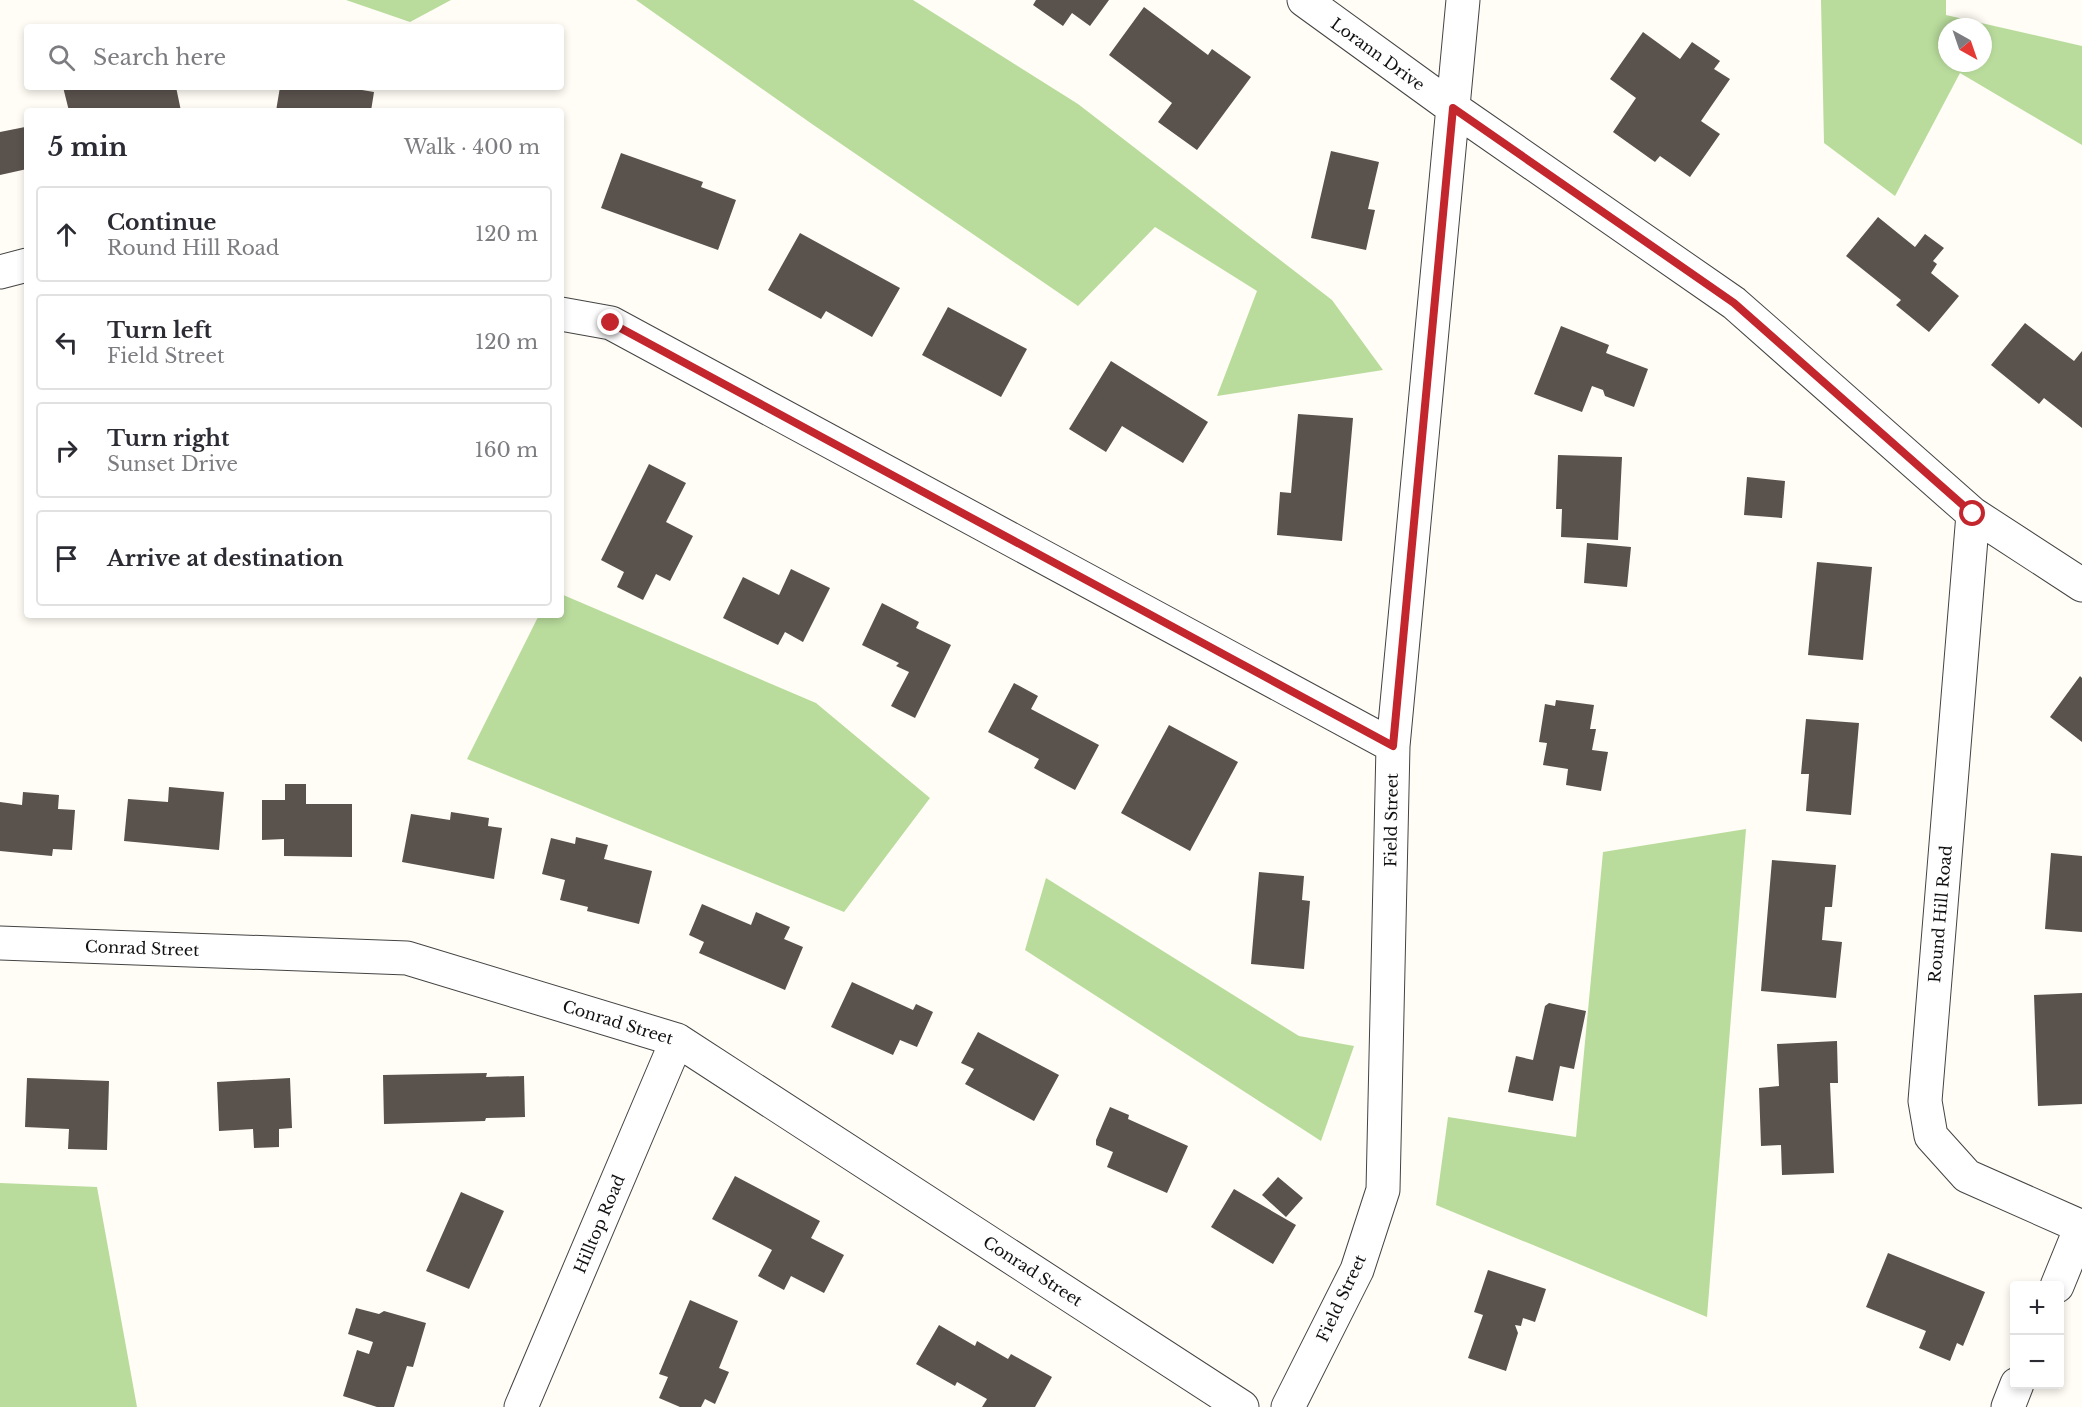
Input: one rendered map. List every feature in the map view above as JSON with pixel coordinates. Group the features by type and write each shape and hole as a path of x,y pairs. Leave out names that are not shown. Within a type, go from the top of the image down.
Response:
{"street":[{"name":"Lorann Drive","path":"1304,0 1453,108"},
{"name":"Field Street","path":"1288,1407 1357,1270 1383,1190 1393,746 1463,0"},
{"path":"1453,108 1734,303 1973,514 2082,585"},
{"path":"0,272 24,266"},
{"path":"564,315 611,323 1393,746"},
{"name":"Round Hill Road","path":"1973,514 1924,1101 1931,1136 1967,1176 2082,1227"},
{"name":"Conrad Street","path":"0,943 407,958 677,1040 1242,1407"},
{"name":"Hilltop Road","path":"520,1407 677,1040"},
{"path":"2059,1281 2082,1227"},
{"path":"2008,1407 2015,1389"}],"green space":[{"path":"346,0 451,0 410,22"},
{"path":"636,0 913,0 1078,104 1332,300 1383,370 1217,396 1257,291 1155,227 1078,306"},
{"path":"1821,0 1946,0 1946,15 1959,18 1938,18 1938,72 1992,72 1992,25 2082,46 2082,145 1960,73 1895,196 1824,143"},
{"path":"564,595 816,703 930,798 844,912 467,759 538,618 564,618"},
{"path":"1746,829 1707,1317 1436,1205 1448,1117 1576,1137 1603,852"},
{"path":"1046,878 1299,1036 1354,1046 1321,1141 1025,950"},
{"path":"0,1183 97,1187 137,1407 0,1407"}],"building":[{"path":"1036,0 1109,0 1090,26 1072,13 1063,26 1033,5"},
{"path":"1144,7 1208,55 1212,49 1251,77 1197,150 1158,122 1172,103 1109,55"},
{"path":"1643,32 1680,59 1692,42 1720,61 1714,69 1730,79 1701,121 1720,134 1690,177 1660,156 1655,162 1613,132 1636,98 1610,79"},
{"path":"64,90 177,90 180,108 68,108"},
{"path":"280,90 374,92 371,108 276,108"},
{"path":"24,127 24,170 0,175 0,132"},
{"path":"1331,151 1379,162 1368,209 1375,210 1366,250 1311,238"},
{"path":"621,153 703,182 701,187 736,200 718,250 601,208"},
{"path":"1878,217 1915,247 1925,234 1944,248 1933,261 1937,264 1931,273 1959,296 1929,332 1896,305 1901,300 1846,256"},
{"path":"800,233 900,288 872,337 826,311 821,319 768,290"},
{"path":"948,307 1027,349 1001,397 922,355"},
{"path":"2025,323 2074,361 2082,351 2082,428 2044,398 2039,404 1991,365"},
{"path":"1561,326 1609,345 1606,353 1648,369 1634,407 1605,396 1603,390 1592,386 1582,412 1534,394"},
{"path":"1111,361 1208,422 1183,463 1122,426 1106,452 1069,429"},
{"path":"1298,414 1353,418 1342,541 1277,535 1280,492 1291,493"},
{"path":"1558,455 1622,457 1618,540 1561,537 1562,509 1556,509"},
{"path":"649,464 686,483 666,522 693,536 670,581 656,574 643,600 617,587 624,572 601,560"},
{"path":"1747,477 1785,481 1782,518 1744,515"},
{"path":"1587,543 1631,547 1627,587 1584,583"},
{"path":"1817,562 1872,567 1863,660 1808,655"},
{"path":"791,569 830,588 803,642 785,632 778,645 723,618 743,577 779,595"},
{"path":"882,603 919,622 916,628 951,645 915,718 891,706 909,672 896,666 899,663 862,645"},
{"path":"2080,676 2082,678 2082,742 2050,717"},
{"path":"1014,683 1038,696 1031,709 1099,745 1075,790 1034,768 1039,759 988,732"},
{"path":"1556,700 1594,705 1590,729 1596,729 1592,750 1608,752 1601,791 1566,785 1568,769 1543,765 1547,743 1539,742 1545,704 1555,706"},
{"path":"1806,719 1859,723 1851,815 1806,811 1809,774 1801,774"},
{"path":"1169,725 1238,762 1190,851 1121,813"},
{"path":"285,784 306,784 306,804 352,804 352,857 284,856 284,839 262,840 262,800 285,800"},
{"path":"169,787 224,792 219,850 124,841 128,799 168,802"},
{"path":"23,792 59,795 58,809 75,810 72,850 53,849 52,856 0,851 0,802 22,805"},
{"path":"451,812 489,818 488,826 502,828 494,879 402,862 411,814 450,820"},
{"path":"576,837 608,845 604,859 652,871 639,924 587,911 588,907 560,900 565,880 542,874 551,838 575,844"},
{"path":"2051,853 2082,856 2082,932 2045,929"},
{"path":"1772,860 1836,865 1832,907 1825,907 1822,940 1842,942 1836,998 1761,991"},
{"path":"1259,872 1304,876 1302,900 1310,901 1304,969 1251,964"},
{"path":"702,904 751,925 756,912 790,927 784,939 803,947 785,990 699,953 704,942 689,935"},
{"path":"852,982 913,1010 916,1004 933,1012 917,1047 900,1040 893,1055 831,1027"},
{"path":"2082,993 2082,1104 2038,1106 2034,995"},
{"path":"1549,1003 1586,1011 1574,1069 1560,1066 1553,1101 1508,1092 1516,1056 1533,1060 1545,1006"},
{"path":"978,1032 1059,1075 1034,1121 965,1084 974,1069 961,1063"},
{"path":"1837,1041 1838,1083 1830,1083 1834,1173 1782,1175 1781,1145 1761,1146 1759,1088 1779,1086 1777,1044"},
{"path":"487,1073 486,1077 524,1076 525,1117 486,1118 485,1121 384,1124 383,1075"},
{"path":"27,1078 109,1081 107,1150 68,1149 69,1129 25,1127"},
{"path":"290,1078 292,1128 279,1129 279,1147 254,1148 253,1129 219,1131 217,1082"},
{"path":"1110,1107 1129,1115 1128,1119 1188,1146 1167,1193 1107,1167 1113,1152 1096,1145 1096,1140"},
{"path":"735,1176 820,1221 811,1238 844,1255 824,1293 791,1276 784,1290 758,1276 772,1250 712,1219"},
{"path":"1278,1177 1303,1198 1286,1217 1262,1195"},
{"path":"1234,1189 1296,1225 1273,1264 1211,1227"},
{"path":"461,1192 504,1211 469,1289 426,1271"},
{"path":"1888,1253 1985,1292 1963,1346 1957,1343 1950,1361 1919,1348 1926,1331 1866,1307"},
{"path":"1488,1270 1546,1289 1535,1322 1523,1318 1521,1326 1515,1325 1518,1333 1506,1371 1468,1358 1483,1315 1474,1312"},
{"path":"690,1300 738,1321 719,1368 729,1372 715,1404 705,1399 701,1407 680,1407 659,1398 668,1377 659,1374"},
{"path":"356,1308 379,1314 384,1311 426,1323 413,1367 407,1366 394,1407 377,1407 343,1396 357,1350 369,1354 373,1342 348,1334"},
{"path":"939,1325 975,1346 977,1341 1008,1359 1011,1354 1052,1377 1035,1407 982,1407 987,1399 957,1382 955,1386 916,1364"}],"route":[{"path":"611,323 1393,746 1453,108 1734,303 1973,514"}]}
